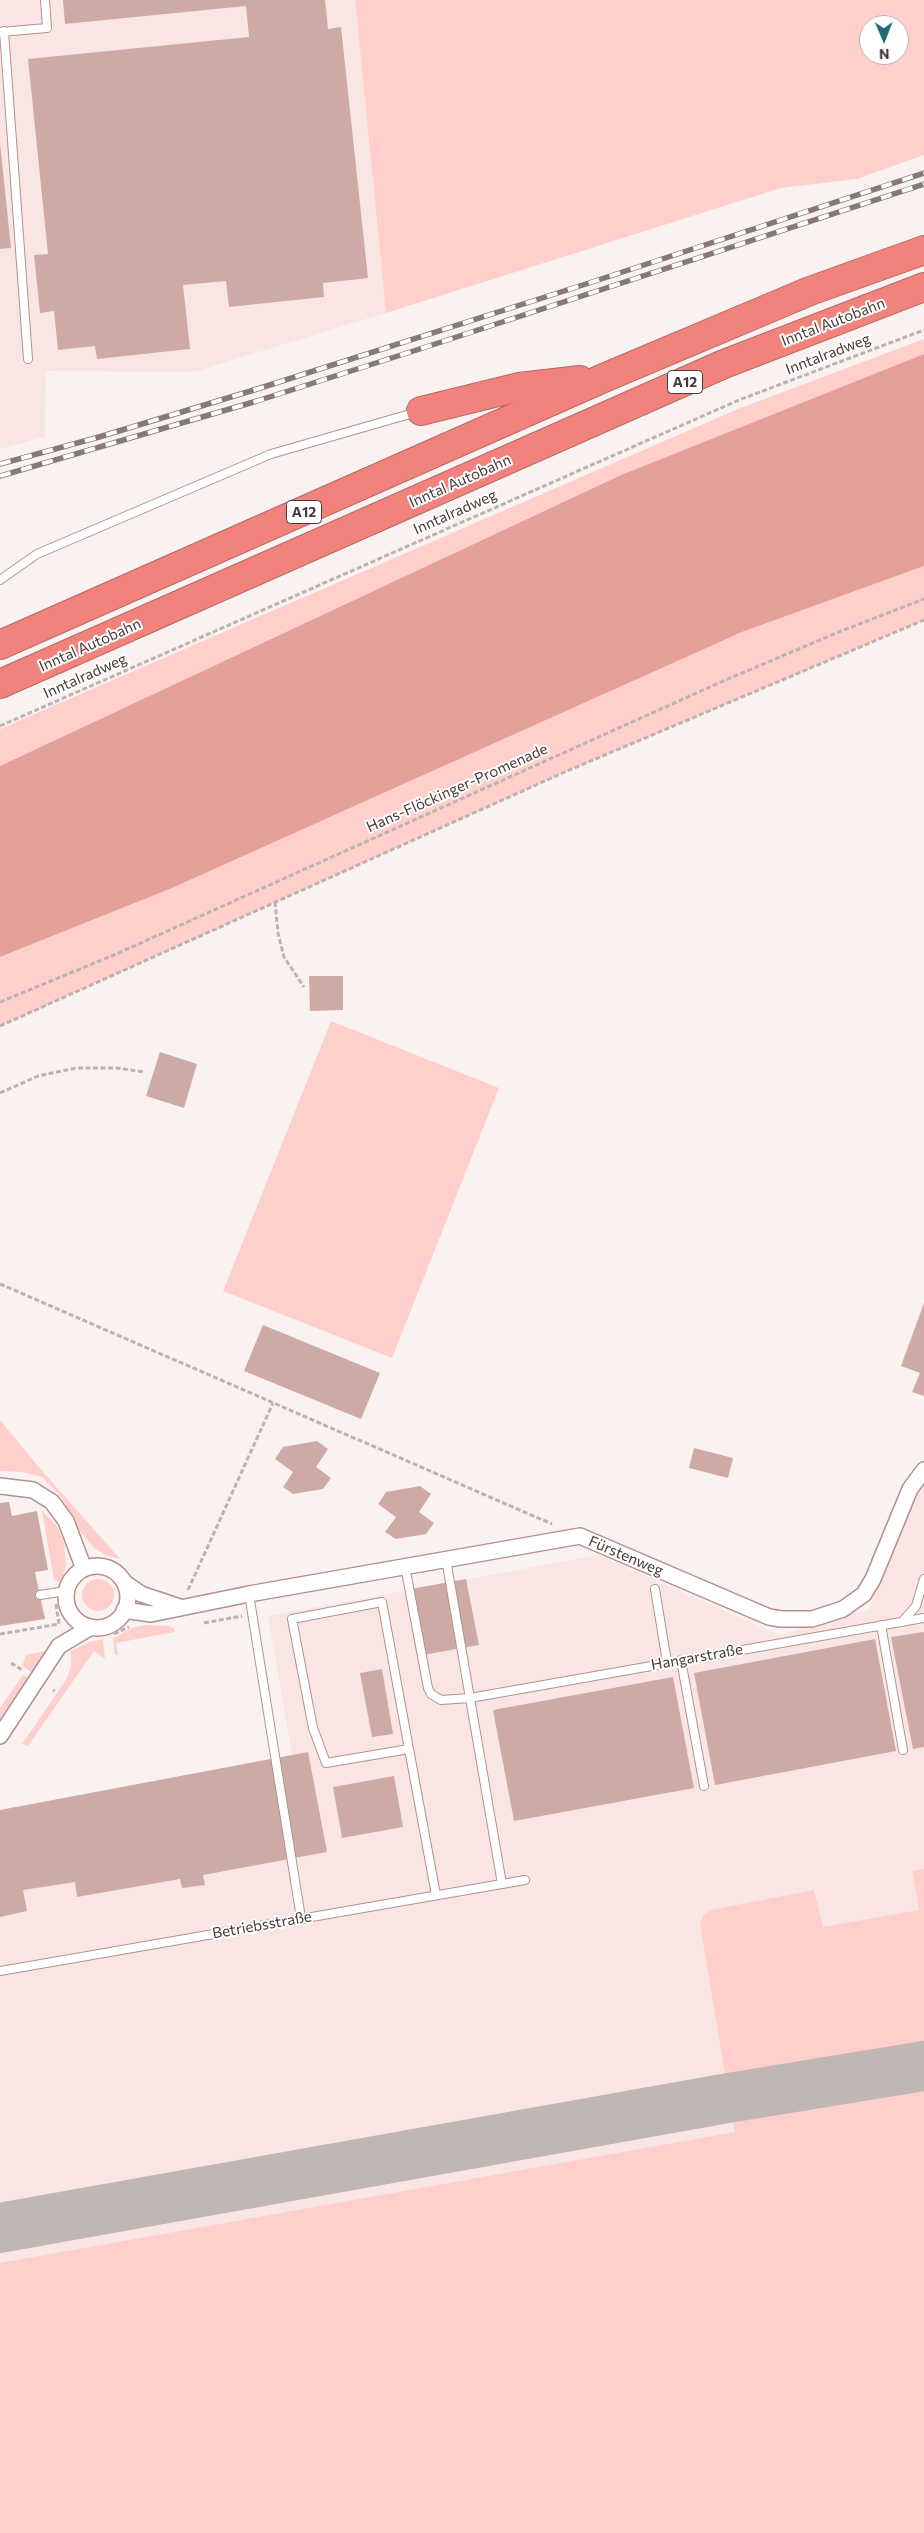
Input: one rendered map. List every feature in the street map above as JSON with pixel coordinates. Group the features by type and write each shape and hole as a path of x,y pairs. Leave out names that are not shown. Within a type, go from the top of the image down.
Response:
{"highway":[{"name":"A12","path":"0,645 606,377 810,292 924,250"},
{"name":"Inntal Autobahn","path":"0,684 724,364 924,287"},
{"path":"421,410 520,387 606,377"}],"street":[{"name":"Fürstenweg","path":"124,1610 151,1614 446,1558 580,1536 770,1616 798,1620 812,1619 843,1609 864,1594 873,1579 910,1489 924,1470"},
{"path":"0,1486 34,1490 52,1502 66,1521 84,1569"},
{"path":"93,1566 112,1570 125,1583 127,1601 124,1610 112,1623 103,1627 91,1627 75,1618 69,1611 61,1594 75,1574 93,1566"},
{"name":"Fürstenweg","path":"125,1583 142,1594 180,1607"},
{"path":"0,1736 59,1646 91,1627"}],"lane":[{"path":"28,359 2,32 47,28 44,0"},
{"path":"0,580 37,554 270,454 421,410"},
{"path":"446,1558 502,1884"},
{"name":"Hangarstraße","path":"405,1566 428,1688 431,1694 441,1700 470,1698 924,1618"},
{"path":"902,1622 916,1606 924,1579"},
{"path":"655,1590 667,1662"},
{"path":"40,1595 61,1594"},
{"path":"249,1594 301,1918"},
{"path":"409,1749 326,1763 313,1728 292,1619 382,1602 436,1895"},
{"path":"882,1625 903,1750"},
{"path":"681,1660 704,1786"},
{"name":"Betriebsstraße","path":"0,1972 525,1880"}],"path":[{"name":"Inntalradweg","path":"0,726 739,400 924,330"},
{"name":"Hans-Flöckinger-Promenade","path":"0,1002 114,955 721,682 840,631 924,599"},
{"path":"0,1026 593,760 924,620"},
{"path":"275,902 278,933 284,958 304,987"},
{"path":"0,1092 38,1076 76,1068 117,1068 144,1072"},
{"path":"0,1284 580,1536"},
{"path":"180,1607 273,1403"},
{"path":"0,1634 59,1624 61,1594"},
{"path":"204,1623 240,1617"}],"shaded area":[{"path":"0,0 355,0 386,313 194,372 46,371 45,437 0,449"},
{"path":"355,0 924,0 924,155 857,179 781,188 386,313"},
{"path":"924,339 924,354 621,475 0,766 0,729 738,409"},
{"path":"924,354 924,566 742,632 172,888 0,957 0,766 621,475"},
{"path":"924,566 924,620 567,771 0,1026 0,957 172,888 742,632"},
{"path":"331,1021 499,1088 392,1358 223,1291"},
{"path":"0,1420 120,1559 107,1556 94,1548 77,1528 61,1497 42,1477 22,1472 0,1471"},
{"path":"924,1477 924,2533 0,2533 0,1810 292,1755 268,1616 598,1555 780,1635 870,1609 919,1481"},
{"path":"42,1511 57,1526 64,1543 66,1565 62,1579 59,1582 54,1579"},
{"path":"98,1579 104,1580 109,1584 113,1589 113,1601 109,1606 104,1610 98,1611 92,1610 87,1606 83,1601 82,1595 83,1589 87,1584 92,1580"},
{"path":"146,1625 168,1626 174,1628 175,1632 116,1643 118,1655 115,1655 113,1638 132,1628"},
{"path":"103,1639 105,1659 94,1651 28,1746 22,1744 66,1680 71,1667 71,1651 89,1642"},
{"path":"45,1651 46,1656 35,1674 22,1666 26,1655"},
{"path":"23,1675 30,1679 0,1721 0,1708"},
{"path":"924,1869 924,2533 0,2533 0,2263 735,2132 700,1925 703,1915 711,1910 814,1890 823,1927 919,1910 912,1871"}],"building":[{"path":"63,0 325,0 328,29 341,27 368,278 323,283 324,297 229,307 226,281 183,285 190,349 97,359 95,346 58,350 54,311 40,313 34,255 48,254 28,59 249,37 246,6 65,24"},
{"path":"0,143 11,248 0,249"},
{"path":"309,976 343,976 343,1010 310,1011"},
{"path":"160,1052 197,1064 184,1108 146,1096"},
{"path":"924,1303 924,1396 912,1392 920,1373 901,1366"},
{"path":"263,1325 380,1373 361,1419 244,1371"},
{"path":"317,1441 328,1449 316,1467 331,1478 323,1489 293,1494 283,1487 293,1472 275,1459 283,1447"},
{"path":"694,1448 733,1458 728,1478 689,1468"},
{"path":"420,1486 431,1494 419,1512 434,1523 426,1534 396,1539 385,1532 396,1517 378,1504 386,1492"},
{"path":"9,1502 12,1516 37,1511 48,1570 35,1572 45,1619 0,1626 0,1503"},
{"path":"466,1579 479,1645 417,1656 405,1590"},
{"path":"924,1632 924,1747 913,1749 891,1637"},
{"path":"875,1639 896,1751 715,1785 694,1673"},
{"path":"382,1669 393,1734 372,1737 360,1673"},
{"path":"673,1677 694,1788 514,1821 493,1710"},
{"path":"308,1752 327,1852 203,1875 205,1885 182,1888 180,1879 77,1897 75,1882 23,1890 27,1911 0,1917 0,1810"},
{"path":"394,1776 403,1827 342,1838 333,1787"}],"taxiway":[{"path":"0,2228 728,2098 924,2066"}],"railway":[{"path":"0,464 99,437 254,390 924,173"},
{"path":"0,476 257,401 924,184"}]}
